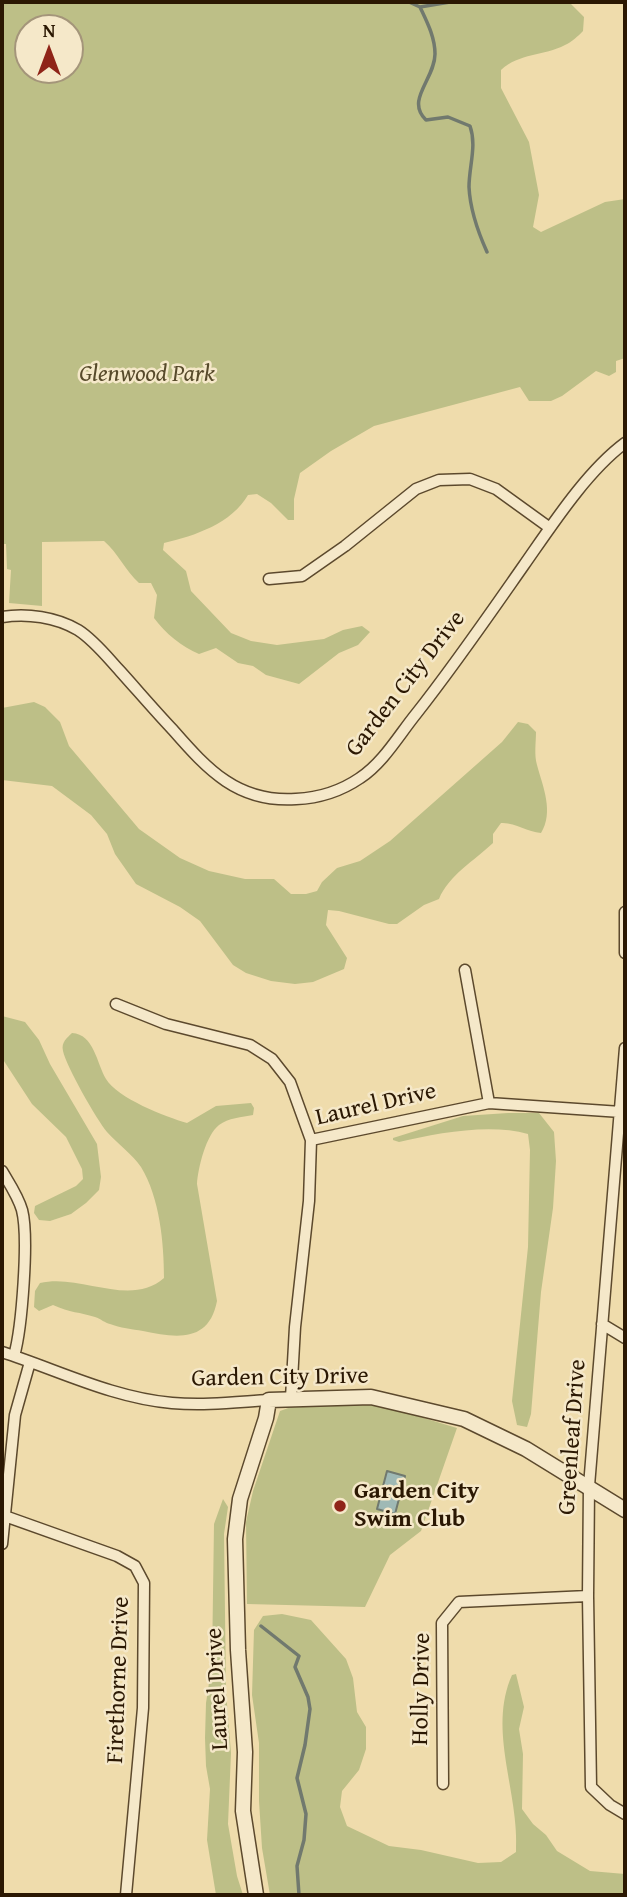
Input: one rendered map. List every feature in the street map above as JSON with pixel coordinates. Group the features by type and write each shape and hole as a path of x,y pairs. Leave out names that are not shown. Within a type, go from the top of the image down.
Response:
{"street":[{"name":"Garden City Drive","path":"2,617 19,614 51,619 79,631 110,660 202,763 228,784 252,795 281,800 315,798 362,777 382,757 451,670 550,528 608,456 625,443"},
{"path":"269,579 302,576 345,546 416,489 439,480 470,479 496,489 550,528"},
{"path":"625,912 625,953"},
{"path":"465,970 489,1103"},
{"path":"116,1004 166,1024 250,1045 272,1059 290,1082 311,1140"},
{"name":"Greenleaf Drive","path":"625,1048 589,1486 588,1596 592,1787 625,1814"},
{"name":"Laurel Drive","path":"291,1398 295,1327 309,1201 311,1140 489,1103 621,1112"},
{"path":"2,1171 22,1209 24,1233 19,1337 14,1356"},
{"path":"602,1324 625,1338"},
{"name":"Garden City Drive","path":"2,1352 124,1395 170,1403 207,1404 291,1398 371,1397 464,1419 526,1449 625,1510"},
{"path":"2,1544 15,1415 30,1362"},
{"name":"Laurel Drive","path":"256,1895 243,1811 244,1752 237,1650 235,1539 240,1499 266,1418 269,1400"},
{"name":"Firethorne Drive","path":"3,1515 117,1556 135,1566 144,1583 142,1708 126,1895"},
{"name":"Holly Drive","path":"443,1784 442,1623 459,1602 588,1596"}],"green space":[{"name":"Glenwood Park","path":"2,2 574,2 571,4 584,17 583,31 565,45 508,64 501,70 501,88 529,142 539,195 533,227 541,232 605,202 625,199 625,358 616,361 616,372 609,376 596,371 551,401 529,401 520,387 374,426 300,473 294,499 294,520 288,520 271,503 257,494 248,495 223,521 200,532 164,543 163,550 186,571 191,591 231,633 251,641 277,645 324,639 343,630 362,626 370,632 358,645 339,653 299,684 266,675 253,666 238,663 216,648 199,654 180,643 158,624 154,618 157,595 151,583 139,583 104,541 42,542 42,606 9,603 11,570 7,569 6,544 2,544"},
{"path":"34,702 45,707 60,722 69,746 139,829 180,858 209,871 245,879 274,879 291,894 317,891 322,882 337,868 360,861 390,841 502,742 518,722 528,724 536,732 536,761 547,817 541,833 501,823 493,834 493,843 455,875 439,899 424,905 397,924 328,910 326,925 347,958 344,969 313,982 295,984 271,981 246,973 233,965 200,921 180,907 136,884 115,854 107,834 91,815 52,786 2,780 2,708"},
{"path":"2,1016 25,1022 39,1040 97,1144 101,1177 99,1190 71,1214 50,1221 39,1220 34,1213 35,1206 76,1186 83,1179 82,1169 66,1137 32,1104 2,1058"},
{"path":"72,1033 85,1038 90,1044 112,1086 131,1100 155,1111 187,1123 216,1106 251,1103 254,1108 253,1115 231,1119 214,1130 201,1161 197,1184 217,1301 213,1315 199,1331 179,1336 167,1335 106,1323 95,1317 53,1305 39,1311 34,1307 35,1291 40,1283 71,1282 136,1290 151,1286 164,1278 162,1236 153,1193 141,1167 107,1132 76,1080 63,1048 65,1040"},
{"path":"539,1113 554,1132 556,1161 531,1414 527,1427 517,1425 512,1401 528,1247 528,1134 481,1129 399,1142 393,1140 463,1116"},
{"name":"Garden City Swim Club","path":"367,1401 457,1428 421,1531 390,1555 365,1607 247,1604 246,1522 253,1491 280,1411 305,1402"},
{"path":"223,1499 228,1507 224,1534 226,1692 231,1753 228,1824 243,1895 216,1895 207,1840 210,1789 205,1738 206,1703 212,1663 214,1524"},
{"path":"282,1614 311,1620 346,1659 353,1678 357,1712 366,1727 366,1749 359,1770 342,1791 340,1807 347,1826 389,1846 478,1863 501,1862 516,1852 514,1807 503,1740 503,1718 505,1696 512,1675 516,1674 524,1707 519,1729 523,1754 522,1809 557,1851 590,1871 625,1874 625,1895 270,1895 262,1848 259,1743 252,1695 254,1630 263,1616"}],"water":[{"path":"387,1471 405,1476 395,1514 377,1509"}],"waterway":[{"path":"409,2 420,7 450,2"},
{"path":"420,7 435,48 434,63 420,97 420,112 426,120 448,117 470,126 473,141 470,195 475,220 487,252"},
{"path":"261,1626 299,1656 295,1667 308,1697 310,1709 297,1778 306,1814 304,1840 297,1866 299,1895"}],"place":[{"name":"Garden City Swim Club","path":"340,1506"}]}
